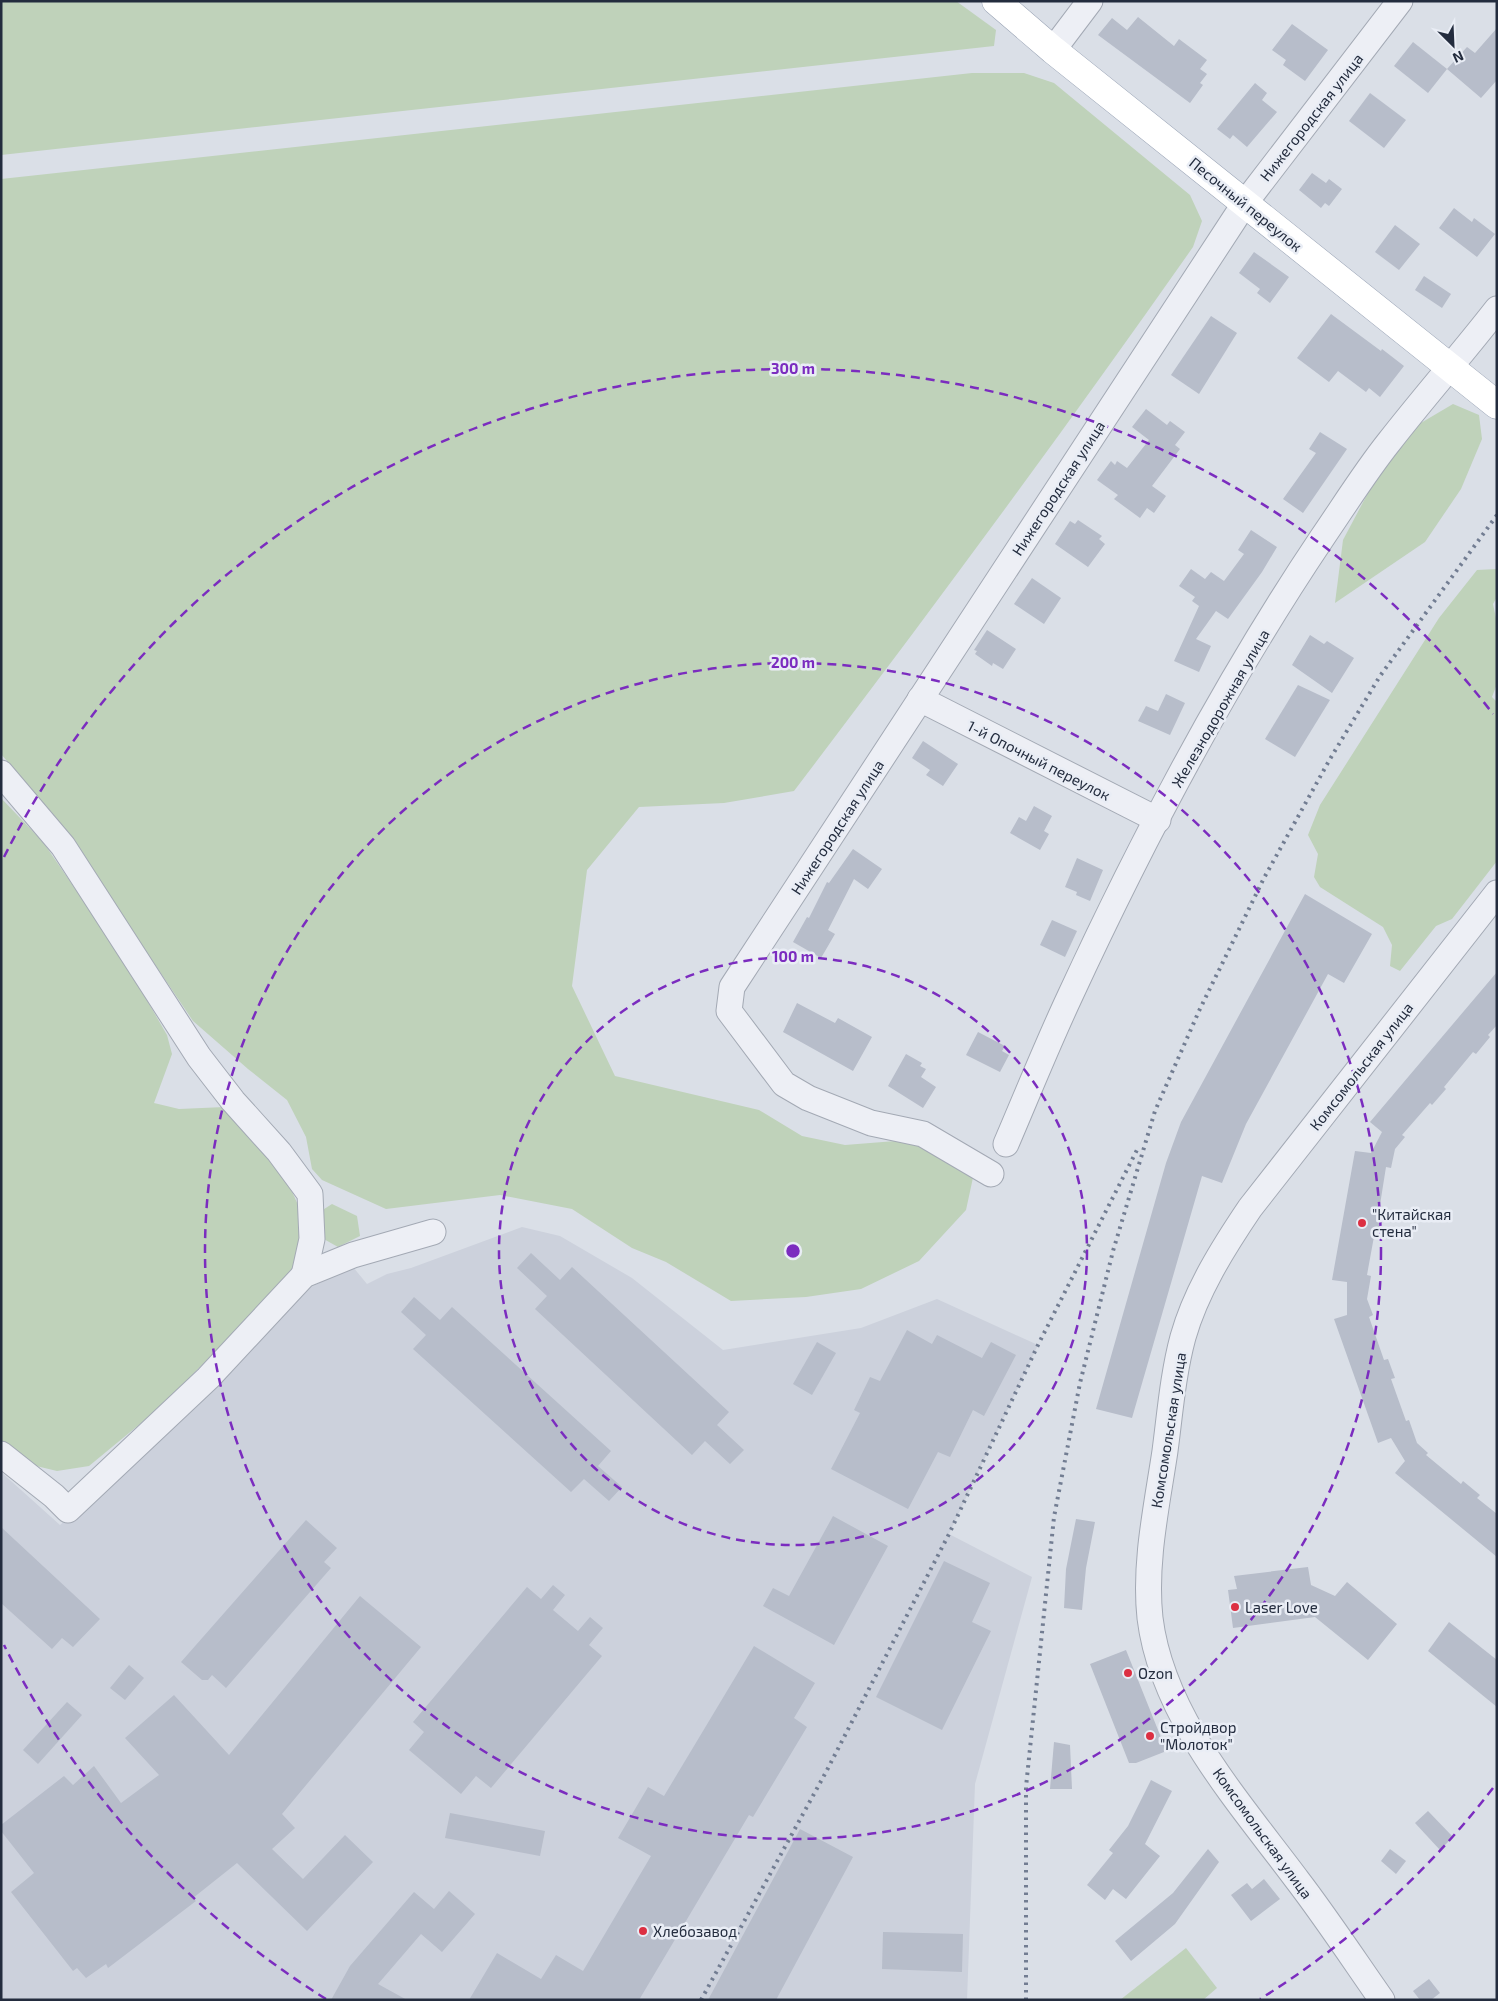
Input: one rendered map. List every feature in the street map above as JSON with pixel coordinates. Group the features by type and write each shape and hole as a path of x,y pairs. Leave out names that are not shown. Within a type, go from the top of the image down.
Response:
{"main road":[{"name":"Песочный переулок","path":"996,1 1053,50 1497,405"}],"street":[{"path":"1053,50 1090,1"},
{"name":"Нижегородская улица","path":"991,1174 922,1134 871,1123 808,1098 784,1084 729,1011 732,987 1245,203 1400,1"},
{"name":"Железнодорожная улица","path":"1006,1144 1069,998 1118,894 1192,754 1256,642 1316,547 1388,442 1451,368 1497,309"},
{"name":"1-й Опочный переулок","path":"920,699 1158,820"},
{"path":"1,773 63,846 199,1057 233,1101 279,1152 310,1194 312,1239 304,1275"},
{"name":"Комсомольская улица","path":"1382,2000 1310,1897 1222,1777 1179,1710 1164,1677 1150,1618 1150,1558 1179,1354 1189,1320 1206,1282 1228,1242 1250,1208 1497,893"},
{"path":"1,1454 54,1496 68,1510 208,1378 304,1275 353,1255 433,1232"}],"shaded area":[{"path":"522,1227 560,1236 632,1278 723,1350 861,1328 937,1299 1038,1345 949,1534 1032,1577 975,1784 967,2000 1,2000 1,1472 60,1525 202,1401 311,1287 353,1267 367,1284 387,1274 411,1268"}],"green space":[{"path":"1,1 956,1 996,30 994,46 1,155"},
{"path":"972,73 1024,73 1054,83 1190,195 1202,221 1193,247 996,521 794,791 724,803 639,807 587,870 572,986 615,1076 759,1110 802,1136 845,1145 908,1140 974,1173 966,1210 919,1261 861,1289 806,1297 731,1301 666,1262 632,1248 572,1209 500,1195 386,1209 322,1180 312,1169 306,1137 287,1100 193,1021 129,926 74,839 1,754 1,179"},
{"path":"1453,404 1479,415 1482,439 1461,489 1425,542 1335,603 1343,540 1378,474 1409,430"},
{"path":"1497,569 1497,597 1493,604 1497,623 1497,684 1492,697 1497,702 1497,861 1452,919 1436,926 1400,971 1390,966 1392,945 1383,927 1320,887 1314,877 1318,854 1308,835 1320,805 1439,618 1477,570"},
{"path":"1,798 43,842 122,957 167,1035 172,1054 154,1103 179,1109 225,1107 265,1152 288,1185 297,1203 302,1221 304,1241 302,1252 294,1270 163,1405 89,1466 57,1471 28,1464 1,1443"},
{"path":"332,1204 357,1216 360,1236 338,1247 322,1238 318,1213"},
{"path":"1186,1948 1217,1988 1203,2000 1120,2000"}],"building":[{"path":"1138,17 1174,46 1179,39 1207,60 1200,69 1207,74 1200,83 1203,85 1190,103 1098,35 1112,18 1127,30"},
{"path":"1292,24 1328,50 1305,81 1283,65 1286,60 1272,50"},
{"path":"1497,28 1497,80 1481,98 1447,69 1467,47 1475,53"},
{"path":"1413,42 1447,69 1428,93 1394,66"},
{"path":"1255,83 1267,93 1262,100 1277,112 1247,147 1233,135 1230,139 1217,129"},
{"path":"1370,93 1406,120 1384,148 1349,121"},
{"path":"1312,173 1326,183 1329,179 1342,189 1329,206 1325,203 1321,208 1299,190"},
{"path":"1454,208 1472,222 1474,218 1495,234 1477,257 1439,228"},
{"path":"1395,225 1420,244 1399,270 1375,252"},
{"path":"1254,252 1289,277 1270,303 1257,293 1260,289 1239,273"},
{"path":"1424,276 1451,294 1442,308 1415,290"},
{"path":"1331,314 1404,366 1380,397 1369,388 1366,392 1338,371 1329,382 1297,358"},
{"path":"1211,316 1237,333 1199,394 1171,375"},
{"path":"1146,409 1167,425 1170,421 1185,432 1175,445 1180,449 1152,486 1166,496 1154,513 1147,508 1140,518 1114,499 1118,495 1097,480 1111,461 1115,465 1117,461 1127,468 1149,440 1132,427"},
{"path":"1320,432 1347,449 1303,513 1283,499 1316,453 1309,449"},
{"path":"1078,520 1102,536 1099,539 1105,544 1088,567 1055,544 1070,521 1075,524"},
{"path":"1251,530 1277,547 1262,572 1228,619 1216,611 1196,639 1211,646 1199,672 1174,661 1199,606 1192,601 1195,597 1179,586 1191,569 1205,579 1211,572 1224,581 1244,554 1238,550"},
{"path":"1032,578 1061,598 1044,624 1014,604"},
{"path":"987,630 1016,649 1003,669 993,663 992,666 975,654 977,651 974,650"},
{"path":"1310,635 1324,644 1327,641 1354,658 1332,693 1292,665"},
{"path":"1298,685 1330,700 1295,757 1265,739"},
{"path":"1166,694 1185,703 1170,735 1138,721 1146,706 1158,711"},
{"path":"923,741 958,764 943,786 926,775 930,770 912,758"},
{"path":"1034,806 1052,816 1044,831 1049,834 1040,850 1010,833 1019,817 1026,821"},
{"path":"853,849 882,869 868,889 854,879 828,930 835,934 821,958 793,942 807,917 809,918 827,882 829,883"},
{"path":"1077,858 1103,870 1090,901 1076,895 1077,892 1065,887"},
{"path":"1305,894 1372,934 1344,983 1328,974 1246,1124 1222,1183 1202,1176 1132,1418 1096,1409 1166,1163 1181,1122"},
{"path":"1052,920 1077,931 1065,957 1040,945"},
{"path":"1497,972 1497,1025 1476,1054 1473,1052 1444,1087 1446,1089 1432,1105 1430,1103 1402,1135 1405,1137 1395,1149 1391,1168 1386,1167 1379,1211 1382,1212 1379,1231 1375,1231 1367,1275 1371,1276 1367,1299 1373,1315 1369,1317 1384,1360 1388,1359 1395,1378 1391,1379 1406,1421 1409,1420 1417,1443 1428,1453 1426,1455 1461,1484 1463,1481 1480,1495 1477,1498 1497,1514 1497,1557 1395,1473 1405,1461 1391,1438 1378,1443 1334,1319 1347,1315 1347,1282 1332,1280 1355,1151 1371,1153 1382,1132 1370,1122"},
{"path":"797,1003 835,1023 838,1018 872,1037 853,1071 783,1032"},
{"path":"978,1032 1005,1046 1002,1051 1009,1055 1000,1072 966,1055"},
{"path":"906,1054 922,1063 920,1066 926,1069 921,1077 936,1087 923,1108 888,1086"},
{"path":"531,1253 560,1280 572,1267 729,1412 717,1425 744,1450 730,1464 705,1441 692,1455 535,1309 547,1296 517,1268"},
{"path":"414,1297 440,1320 452,1307 611,1451 598,1466 622,1487 609,1501 584,1479 571,1492 413,1349 426,1335 401,1312"},
{"path":"907,1330 932,1344 937,1335 982,1358 991,1342 1016,1355 984,1416 973,1410 950,1457 938,1452 908,1509 831,1469 860,1413 854,1410 870,1377 880,1381"},
{"path":"817,1342 836,1353 812,1395 793,1384"},
{"path":"833,1516 888,1546 834,1645 763,1606 773,1588 789,1596"},
{"path":"1076,1519 1095,1522 1086,1568 1082,1610 1064,1608 1066,1569"},
{"path":"306,1520 337,1548 324,1562 331,1568 226,1688 212,1675 208,1680 202,1680 181,1662"},
{"path":"1,1527 100,1619 73,1647 62,1638 52,1649 1,1603"},
{"path":"944,1561 990,1583 972,1622 991,1631 942,1730 876,1697"},
{"path":"1308,1567 1311,1585 1335,1596 1347,1582 1397,1624 1368,1660 1315,1617 1233,1628 1228,1590 1237,1589 1234,1576"},
{"path":"553,1585 565,1595 553,1610 578,1631 590,1617 603,1628 589,1645 602,1656 491,1788 476,1776 461,1794 409,1750 424,1732 413,1722 527,1587 541,1599"},
{"path":"360,1596 421,1647 282,1814 295,1828 272,1849 303,1879 345,1835 373,1862 307,1931 237,1863 193,1898 196,1901 108,1968 106,1964 86,1978 77,1968 73,1971 11,1892 34,1873 1,1831 1,1825 64,1776 73,1785 94,1766 121,1803 159,1775 125,1738 174,1695 229,1755"},
{"path":"1449,1622 1497,1660 1497,1707 1428,1651"},
{"path":"754,1646 815,1683 794,1718 807,1727 753,1817 749,1815 639,2000 469,2000 497,1953 541,1979 556,1955 583,1971 651,1856 618,1838 648,1787 664,1796"},
{"path":"1126,1650 1164,1745 1164,1752 1136,1763 1129,1763 1090,1664"},
{"path":"129,1665 144,1678 125,1700 110,1688"},
{"path":"67,1702 82,1715 38,1764 23,1750"},
{"path":"1054,1742 1070,1745 1072,1789 1050,1789"},
{"path":"1151,1780 1172,1791 1145,1844 1160,1856 1126,1899 1113,1889 1105,1900 1087,1885 1113,1853 1109,1850 1128,1826"},
{"path":"1428,1811 1453,1837 1440,1850 1415,1823"},
{"path":"450,1813 545,1831 540,1856 445,1838"},
{"path":"800,1829 853,1857 776,2000 708,2000"},
{"path":"1208,1849 1219,1862 1175,1924 1131,1961 1115,1941 1173,1893"},
{"path":"1390,1849 1406,1861 1396,1874 1381,1861"},
{"path":"1264,1879 1280,1899 1251,1921 1231,1895 1247,1883 1252,1889"},
{"path":"449,1891 475,1914 442,1952 421,1934 378,1984 407,2000 331,2000 350,1966 414,1892 434,1909"},
{"path":"883,1932 963,1934 962,1972 882,1969"},
{"path":"1429,1979 1440,1993 1431,2000 1420,2000 1413,1991"}],"railway":[{"path":"1026,2000 1026,1787 1054,1517 1080,1383 1113,1251 1155,1111 1199,1011 1264,878 1330,759 1380,676 1497,515"},
{"path":"701,2000 826,1772 949,1534 1038,1345 1139,1146"}],"place":[{"name":"\"Китайская стена\"","path":"1362,1223"},
{"name":"Laser Love","path":"1235,1607"},
{"name":"Ozon","path":"1128,1673"},
{"name":"Стройдвор \"Молоток\"","path":"1150,1736"},
{"name":"Хлебозавод","path":"643,1931"}]}
